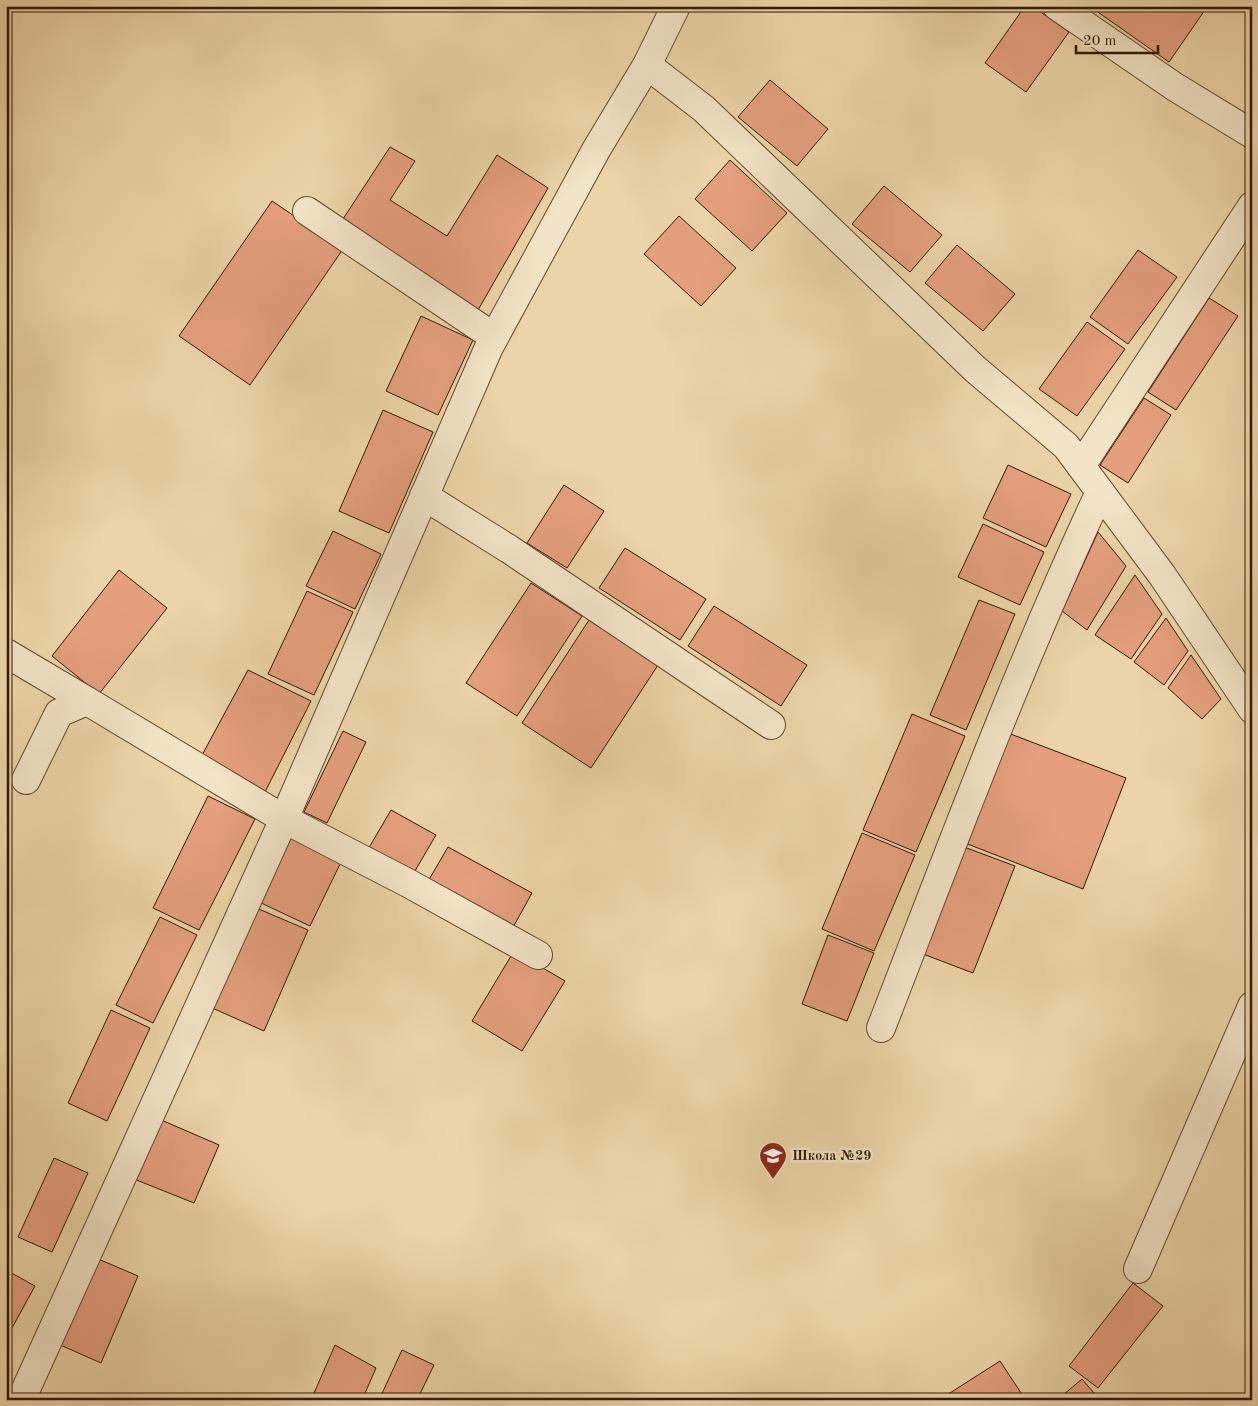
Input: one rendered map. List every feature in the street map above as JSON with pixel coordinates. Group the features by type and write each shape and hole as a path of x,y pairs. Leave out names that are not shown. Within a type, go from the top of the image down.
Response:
{"street":[{"path":"21,1400 284,819 494,338 596,150 647,65 676,6"},
{"path":"1057,6 1175,87 1252,134"},
{"path":"647,65 704,108 975,368 1066,446 1162,575 1252,709"},
{"path":"1081,466 1252,206"},
{"path":"307,211 494,338"},
{"path":"881,1028 1003,715 1065,566 1100,492"},
{"path":"424,496 509,549 771,725"},
{"path":"6,653 284,819 408,883 538,956"},
{"path":"26,780 59,713 87,701"},
{"path":"1138,1269 1252,1006"}],"building":[{"path":"1025,6 1032,6 1069,32 1026,92 985,63"},
{"path":"1094,6 1207,7 1169,62 1092,8"},
{"path":"770,80 828,129 797,166 738,117"},
{"path":"390,147 415,161 390,200 447,236 497,155 548,188 478,310 343,219"},
{"path":"730,160 787,213 752,251 695,199"},
{"path":"884,186 942,235 910,272 852,224"},
{"path":"272,201 343,249 250,385 179,336"},
{"path":"679,216 736,268 701,306 644,254"},
{"path":"957,245 1015,294 983,331 925,283"},
{"path":"1138,250 1177,277 1128,344 1090,317"},
{"path":"1209,298 1238,316 1176,410 1148,392"},
{"path":"421,316 473,340 438,415 386,391"},
{"path":"1087,322 1125,349 1077,416 1039,389"},
{"path":"1144,398 1171,415 1128,483 1100,465"},
{"path":"383,410 433,432 389,533 339,511"},
{"path":"1008,465 1071,494 1046,547 983,518"},
{"path":"564,485 604,511 567,568 527,543"},
{"path":"983,524 1044,552 1020,605 958,577"},
{"path":"333,531 381,554 355,609 306,586"},
{"path":"1098,532 1126,566 1087,630 1062,611"},
{"path":"625,548 706,599 680,640 599,588"},
{"path":"119,570 167,608 99,694 52,656"},
{"path":"1135,575 1162,614 1131,659 1095,635"},
{"path":"531,583 582,616 517,716 466,683"},
{"path":"307,591 353,612 314,695 268,674"},
{"path":"979,600 1015,614 966,730 930,715"},
{"path":"714,606 807,665 781,706 688,646"},
{"path":"1166,618 1188,651 1164,685 1134,662"},
{"path":"589,620 658,665 591,768 522,723"},
{"path":"1191,655 1221,699 1202,719 1168,688"},
{"path":"248,670 311,701 265,792 201,757"},
{"path":"912,714 965,736 916,852 863,830"},
{"path":"343,731 366,742 327,823 304,812"},
{"path":"1008,733 1126,778 1083,889 965,843"},
{"path":"208,796 255,819 199,930 153,908"},
{"path":"391,810 436,835 412,876 367,851"},
{"path":"862,833 915,855 874,951 822,929"},
{"path":"289,837 341,862 310,926 257,901"},
{"path":"448,847 532,893 512,929 427,883"},
{"path":"964,847 1015,866 973,973 923,954"},
{"path":"254,907 308,930 264,1031 210,1007"},
{"path":"160,917 197,935 153,1023 116,1005"},
{"path":"828,935 874,953 847,1021 802,1004"},
{"path":"514,951 565,981 522,1051 472,1021"},
{"path":"111,1010 150,1028 107,1121 68,1103"},
{"path":"159,1119 219,1145 194,1203 134,1179"},
{"path":"54,1158 88,1173 52,1252 18,1237"},
{"path":"96,1258 138,1276 101,1363 58,1344"},
{"path":"6,1270 35,1286 12,1328 6,1325"},
{"path":"1133,1283 1163,1306 1098,1388 1069,1366"},
{"path":"335,1345 376,1368 362,1400 311,1400"},
{"path":"402,1350 434,1365 417,1400 379,1400"},
{"path":"1000,1361 1025,1399 939,1400"},
{"path":"1082,1379 1100,1400 1068,1400 1063,1395"}],"place":[{"name":"Школа №29","path":"773,1180"}]}
